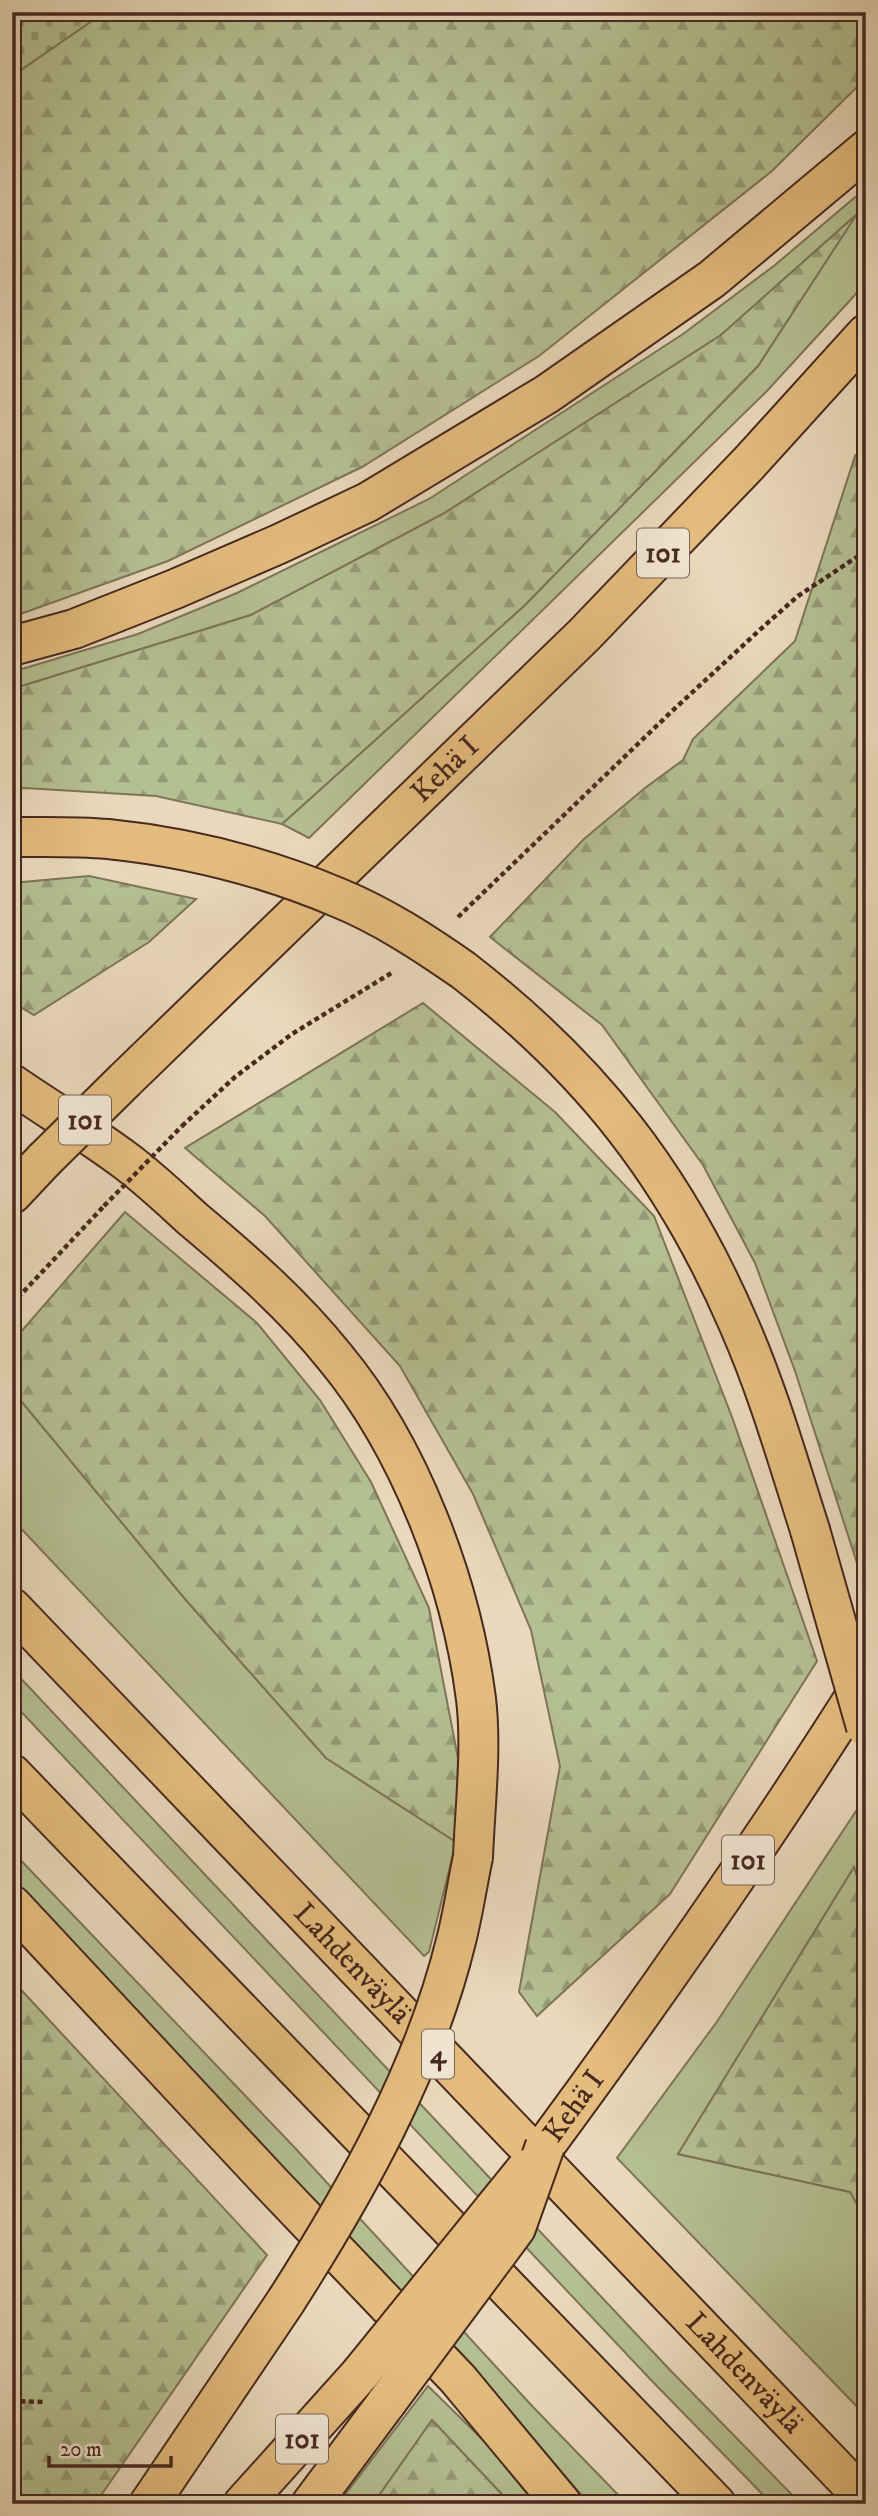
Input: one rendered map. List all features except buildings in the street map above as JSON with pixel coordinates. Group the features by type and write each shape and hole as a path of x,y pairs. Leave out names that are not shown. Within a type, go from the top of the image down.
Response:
{"highway":[{"path":"12,646 74,629 176,589 368,502 547,394 701,286 866,150"},
{"name":"Kehä I","path":"12,1194 125,1080 584,635 749,463 866,334"},
{"path":"12,837 106,839 171,848 231,862 341,898 416,938 463,970 506,1003 582,1075 618,1117 676,1200 706,1253 740,1326 768,1400 810,1530 866,1727"},
{"path":"12,1084 127,1161 259,1275 335,1356 379,1419 420,1498 444,1562 462,1625 476,1700 477,1765 473,1857 456,1942 426,2033 392,2115 334,2225 149,2504"},
{"name":"Lahdenväylä","path":"12,1608 866,2500"},
{"name":"Kehä I","path":"243,2504 360,2374 545,2146 625,2037 792,1797 866,1679"},
{"path":"12,1774 716,2504"},
{"path":"12,1905 458,2379 562,2504"},
{"path":"311,2504 516,2228 545,2146"}],"path":[{"path":"452,923 764,626 799,596 866,551"},
{"path":"12,1304 182,1126 235,1077 292,1034 394,971"},
{"path":"12,2401 43,2402"}],"green space":[{"path":"12,12 105,12 12,76"},
{"path":"104,12 866,12 866,78 772,171 539,356 362,467 168,561 12,617 12,76"},
{"path":"866,188 866,281 854,296 766,392 309,838 282,824 525,605 758,366 854,217 721,335 443,514 251,615 12,689 12,672 138,634 237,593 429,499 683,334 775,265"},
{"path":"857,214 758,366 525,605 282,824 156,796 12,789 12,689 251,615 443,514 721,335"},
{"path":"866,444 866,1591 795,1371 755,1263 703,1165 602,1025 490,937 584,839 683,760 693,739 795,641 855,456"},
{"path":"89,876 196,899 149,942 34,1015 12,1002 12,883"},
{"path":"423,1003 555,1112 654,1216 732,1417 817,1661 670,1894 537,2016 519,1992 560,1766 531,1630 473,1494 400,1366 265,1216 185,1148"},
{"path":"125,1212 257,1323 320,1400 371,1482 429,1608 458,1758 456,1842 326,1758 185,1599 12,1390 12,1342"},
{"path":"12,1390 185,1599 326,1758 456,1842 429,1952 424,1956 12,1519"},
{"path":"12,1669 670,2370 801,2504 772,2504 652,2381 12,1702"},
{"path":"864,1799 866,1907 854,1868 678,2154 851,2192 866,2220 866,2416 617,2158 716,2023"},
{"path":"12,1851 296,2149 533,2407 627,2504 589,2504 517,2420 278,2169 12,1883"},
{"path":"854,1867 866,1907 866,2220 850,2192 678,2154"},
{"path":"12,1980 267,2255 95,2504 12,2504"},
{"path":"428,2386 487,2444 536,2504 511,2504 432,2420 373,2504 338,2504"},
{"path":"432,2420 511,2504 373,2504"}]}
